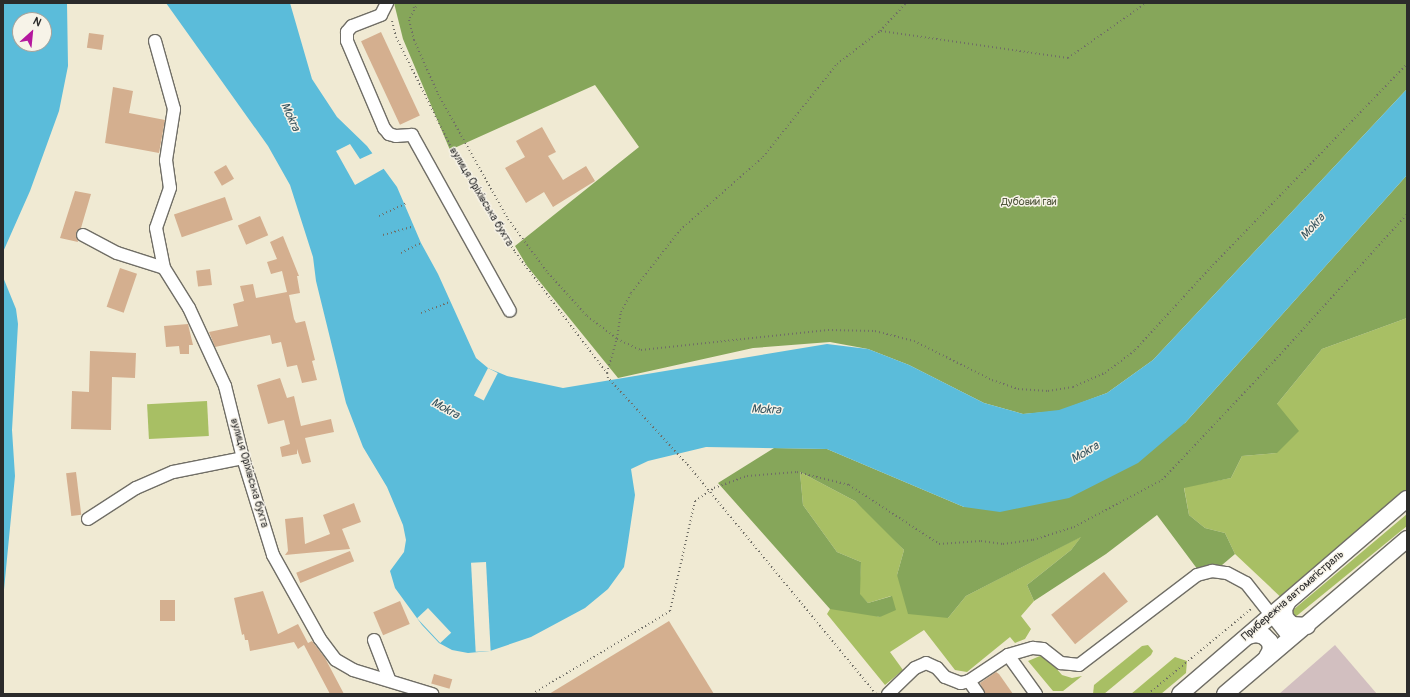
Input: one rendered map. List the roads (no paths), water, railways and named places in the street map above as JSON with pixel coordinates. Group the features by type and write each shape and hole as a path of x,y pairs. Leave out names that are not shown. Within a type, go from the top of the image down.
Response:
{"main road":[{"name":"Прибережна автомагістраль","path":"1180,694 1407,499"},
{"path":"1225,694 1407,539"},
{"path":"1287,603 1284,609 1285,618 1292,625 1306,626"},
{"path":"1248,636 1256,634 1268,639 1271,650 1267,657"}],"street":[{"path":"387,3 381,16 352,26 347,32 347,41 384,128 388,134 396,136 412,135 510,311"},
{"path":"83,236 117,253 164,268 156,228 170,188 166,160 174,109 155,41"},
{"name":"вулиця Оріхівська бухта","path":"164,268 189,308 225,386 243,458 273,555 320,639 336,660 353,670 389,679 432,694"},
{"path":"88,519 136,488 173,472 243,458"},
{"path":"888,694 915,668 926,663 936,668 945,677 961,683 969,681 1008,655 1033,648 1042,650 1061,663 1079,665 1204,572 1220,571 1237,577 1261,600 1270,617 1290,640"},
{"path":"374,640 389,679"},
{"path":"1008,655 1036,694"},
{"path":"969,681 978,694"}],"water":[{"path":"3,3 67,3 68,66 59,111 30,191 3,252"},
{"name":"Mokra","path":"166,3 290,3 312,79 337,117 367,146 397,187 421,243 438,274 476,358 488,368 507,376 563,388 827,344 868,349 909,365 984,403 1023,414 1059,410 1107,393 1153,360 1407,89 1407,175 1185,423 1138,463 1069,498 1000,512 964,507 827,449 706,447 648,461 631,469 635,495 624,567 608,589 585,608 531,637 490,651 468,653 452,650 439,643 422,625 395,588 390,571 404,552 406,540 403,525 387,487 363,447 346,403 316,281 313,257 290,185 268,146"},
{"path":"3,277 16,309 18,324 12,430 15,476 3,600"}],"park label":[{"name":"Дубовий гай","path":"1029,202"}]}
